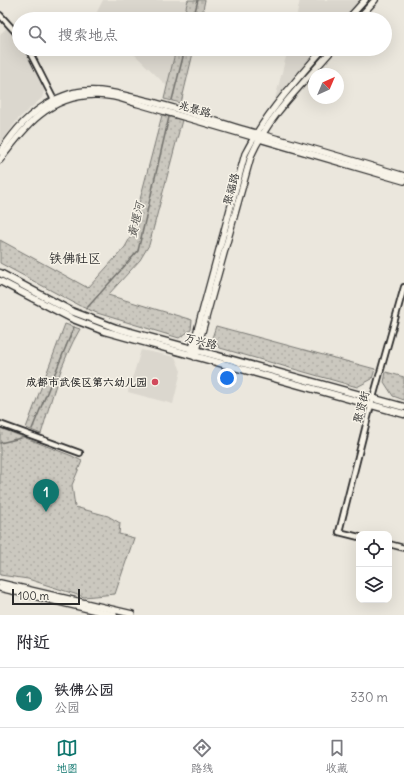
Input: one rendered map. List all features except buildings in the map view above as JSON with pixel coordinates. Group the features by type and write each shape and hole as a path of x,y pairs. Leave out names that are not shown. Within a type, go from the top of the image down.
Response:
{"main road":[{"name":"万兴路","path":"0,273 72,311 116,328 404,407"},
{"path":"0,281 87,325 104,331 404,414"}],"street":[{"path":"354,12 364,0"},
{"path":"364,12 375,0"},
{"path":"0,15 12,28"},
{"path":"32,56 54,100"},
{"path":"257,136 277,103 317,56"},
{"name":"聚福路","path":"193,356 257,136 327,56"},
{"name":"兆景路","path":"0,152 14,131 30,115 42,106 76,92 94,90 113,92 179,109 257,136 404,181"},
{"name":"兆景路","path":"0,160 19,134 45,110 66,100 95,95 109,96 140,104 404,176"},
{"name":"聚贤街","path":"356,536 339,532 371,405 404,287"},
{"path":"0,424 80,454"},
{"path":"392,545 404,548"},
{"path":"0,582 132,614"},
{"path":"0,588 114,615"}],"shaded area":[{"path":"103,0 188,0 185,12 97,12"},
{"path":"188,0 205,0 202,12 185,12"},
{"path":"300,0 360,0 350,12 297,12"},
{"path":"7,28 12,33 12,56 30,56 45,88 42,98 18,119 0,144 0,34"},
{"path":"136,56 174,56 167,86"},
{"path":"174,56 192,56 181,103 164,99"},
{"path":"286,56 312,56 275,99"},
{"path":"162,115 182,120 149,245 140,260 108,295 192,320 191,330 179,338 97,313 80,306 0,263 0,240 88,288 125,247 130,238"},
{"path":"65,324 80,329 62,367 41,434 26,428"},
{"path":"216,326 375,369 372,379 357,387 220,348 212,338"},
{"name":"成都市武侯区第六幼儿园","path":"141,350 175,357 181,371 173,404 128,392"},
{"path":"386,372 404,377 404,400 393,396 384,382"},
{"path":"0,428 82,461 72,485 75,507 108,516 120,523 119,534 134,538 115,594 84,597 28,579 0,575"}],"waterway":[{"name":"黄堰河","path":"195,12 198,0"},
{"name":"黄堰河","path":"172,100 183,56"},
{"name":"黄堰河","path":"86,309 138,251 169,117"},
{"name":"黄堰河","path":"32,429 74,327"},
{"name":"黄堰河","path":"0,443 21,438"}],"place":[{"name":"成都市武侯区第六幼儿园","path":"155,382"},
{"name":"铁佛公园","path":"46,512"}],"district":[{"name":"铁佛社区","path":"75,258"}]}
